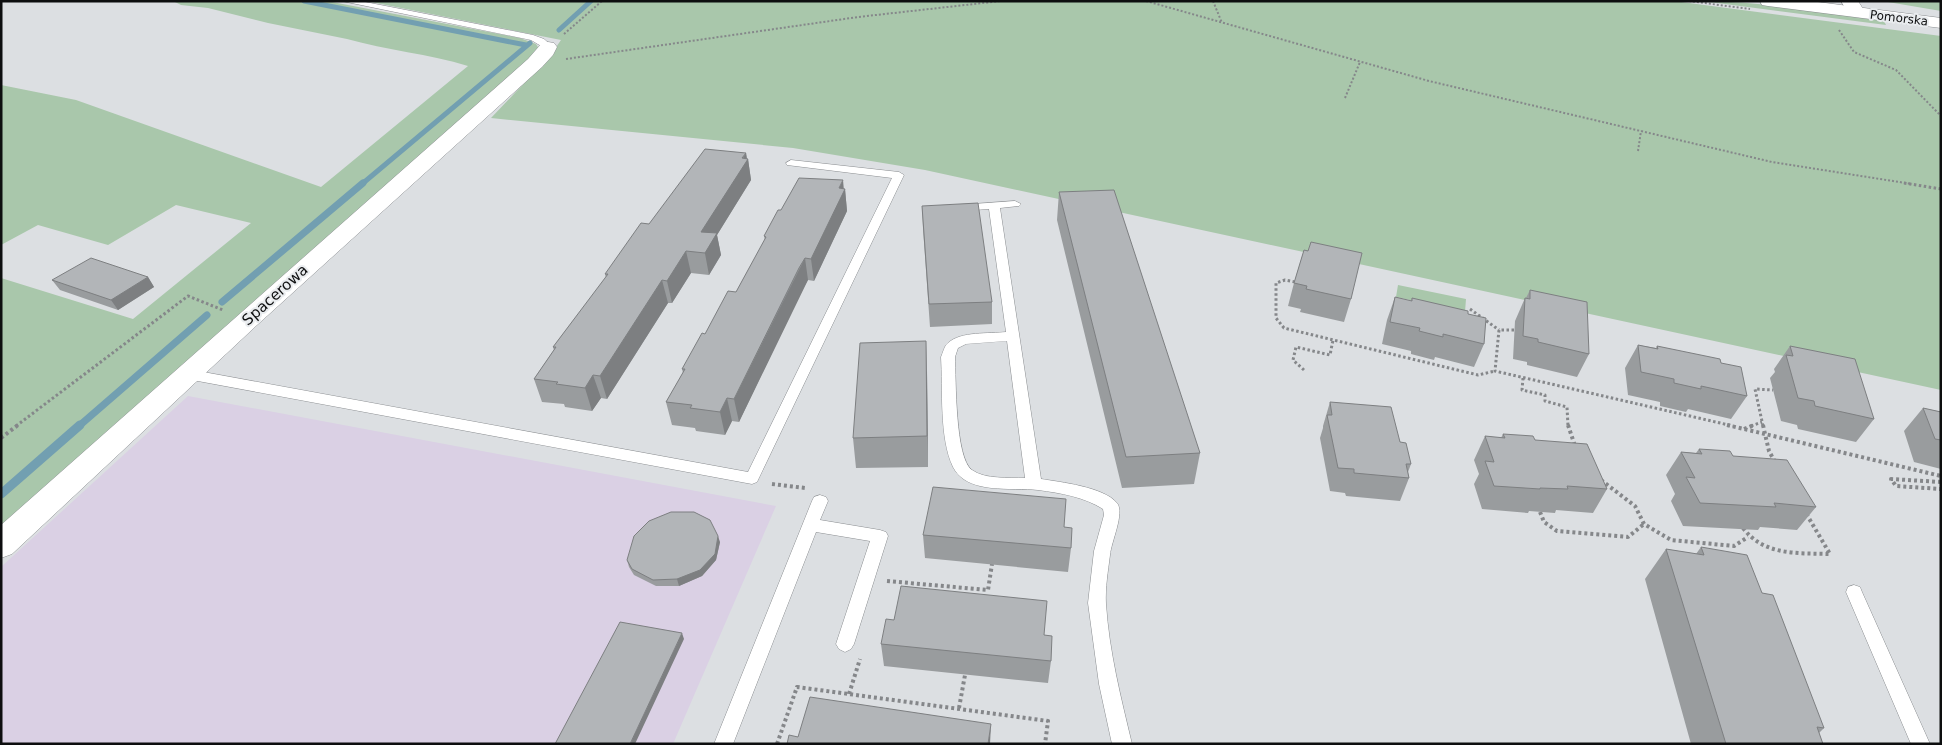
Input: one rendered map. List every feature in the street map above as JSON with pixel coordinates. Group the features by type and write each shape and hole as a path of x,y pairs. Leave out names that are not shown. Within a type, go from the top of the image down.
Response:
{"street":[{"name":"Pomorska","path":"1768,1 1852,7 1941,24"},
{"name":"Spacerowa","path":"1,545 187,374 542,55"}],"lane":[{"path":"346,1 528,37 540,41 542,55"},
{"path":"187,374 752,478 899,175 791,163"},
{"path":"951,208 1015,204"},
{"path":"994,206 1034,484"},
{"path":"1012,336 963,340 952,346 948,356 954,447 961,468 972,477 988,482 1034,484 1098,497 1112,506 1112,515 1102,551 1097,603 1108,684 1122,744"},
{"path":"723,744 820,501"},
{"path":"810,526 880,536 844,644"},
{"path":"1854,592 1921,744"}],"path":[{"path":"542,55 602,1"},
{"path":"542,55 631,51 858,17 1001,1"},
{"path":"1146,1 1429,81 1772,162 1941,189"},
{"path":"1213,1 1222,24"},
{"path":"1839,29 1854,52 1896,70 1941,116"},
{"path":"1345,98 1360,62"},
{"path":"1638,151 1641,131"},
{"path":"1295,282 1285,280 1276,283 1276,318 1284,328 1478,375 1495,371 1941,476"},
{"path":"1,438 188,296 247,320"},
{"path":"1470,309 1500,330 1514,330"},
{"path":"1495,371 1500,330"},
{"path":"1304,370 1293,360 1296,347 1330,355 1334,340"},
{"path":"1441,359 1441,366"},
{"path":"1523,378 1522,390 1545,395 1545,401 1567,407 1568,430 1576,448"},
{"path":"1773,390 1755,389 1769,452 1777,464"},
{"path":"1693,410 1694,418"},
{"path":"1743,429 1762,422"},
{"path":"1595,475 1635,506 1644,524 1671,540 1734,546 1748,537"},
{"path":"752,478 762,482 822,490 820,501"},
{"path":"1941,482 1891,479 1896,486 1941,489"},
{"path":"1540,512 1544,522 1557,531 1628,537 1644,524"},
{"path":"1743,528 1748,537 1765,547 1830,554 1806,513"},
{"path":"882,590 885,581 988,590 992,564"},
{"path":"849,694 861,656"},
{"path":"958,709 965,675"},
{"path":"777,744 797,687 1048,721 1045,744"}],"shaded area":[{"path":"188,396 776,506 673,744 1,744 1,567"}],"green space":[{"path":"173,1 327,1 520,38 536,44 539,49 534,57 1,533 1,278 133,319 251,223 176,205 108,245 38,225 1,245 1,85 76,100 321,187 468,66 438,58 268,23 208,8 181,5"},
{"path":"366,1 1674,1 1941,36 1941,390 925,170 793,148 491,118 550,56 561,40"},
{"path":"1702,1 1748,3 1793,8 1884,21 1886,25"},
{"path":"1882,1 1941,2 1941,11"},
{"path":"1398,285 1466,299 1465,312 1396,297"}],"building":[{"path":"705,149 746,153 742,158 748,159 701,232 717,233 705,253 686,251 667,281 662,280 600,376 593,375 585,388 534,379 556,347 553,347 608,274 605,274 641,223 649,224"},
{"path":"799,178 843,180 839,188 845,189 811,259 805,258 799,268 734,399 727,398 720,412 690,408 692,405 666,402 685,369 682,369 702,333 705,334 728,291 736,292 766,237 764,236 778,210 781,210"},
{"path":"1114,190 1200,453 1126,457 1059,192"},
{"path":"978,203 992,302 929,304 922,206"},
{"path":"1311,242 1362,253 1351,299 1306,289 1307,286 1294,283 1304,250 1308,251"},
{"path":"91,258 148,277 111,300 52,280"},
{"path":"1530,290 1587,302 1589,354 1538,342 1538,339 1523,336 1525,298 1530,299"},
{"path":"1395,297 1412,301 1412,298 1468,311 1468,314 1486,318 1484,344 1443,334 1443,337 1419,331 1420,328 1390,322"},
{"path":"926,341 927,436 853,438 860,343"},
{"path":"1638,345 1658,349 1657,346 1720,359 1721,363 1741,367 1747,396 1701,386 1701,389 1674,383 1674,379 1641,372"},
{"path":"1790,346 1855,359 1874,419 1815,406 1814,401 1798,398 1786,355 1793,356"},
{"path":"1330,402 1391,407 1400,442 1406,443 1411,464 1406,464 1409,478 1354,473 1354,469 1338,468 1327,415 1332,415"},
{"path":"1923,408 1941,412 1941,440 1935,439"},
{"path":"1503,434 1533,436 1535,440 1587,444 1607,489 1567,486 1568,489 1494,486 1485,461 1494,462 1485,436 1505,438"},
{"path":"1699,449 1730,451 1733,456 1787,460 1816,507 1774,503 1776,507 1700,503 1686,477 1695,478 1681,452 1702,454"},
{"path":"933,487 1066,499 1064,527 1072,528 1071,548 923,535"},
{"path":"671,512 694,512 710,520 718,536 715,554 700,570 677,579 653,580 632,569 627,560 634,536 649,521"},
{"path":"1701,547 1747,555 1762,593 1773,595 1824,728 1817,727 1823,744 1726,744 1666,549 1704,555"},
{"path":"901,586 1047,601 1044,635 1052,636 1051,661 881,644 886,619 894,620"},
{"path":"620,622 682,633 630,744 555,744"},
{"path":"810,697 991,724 988,744 787,744 789,735 798,737"}],"waterway":[{"path":"304,1 526,45"},
{"path":"559,30 591,1"},
{"path":"362,184 530,43"},
{"path":"222,302 363,183"},
{"path":"79,426 207,315"},
{"path":"1,494 80,425"}]}
